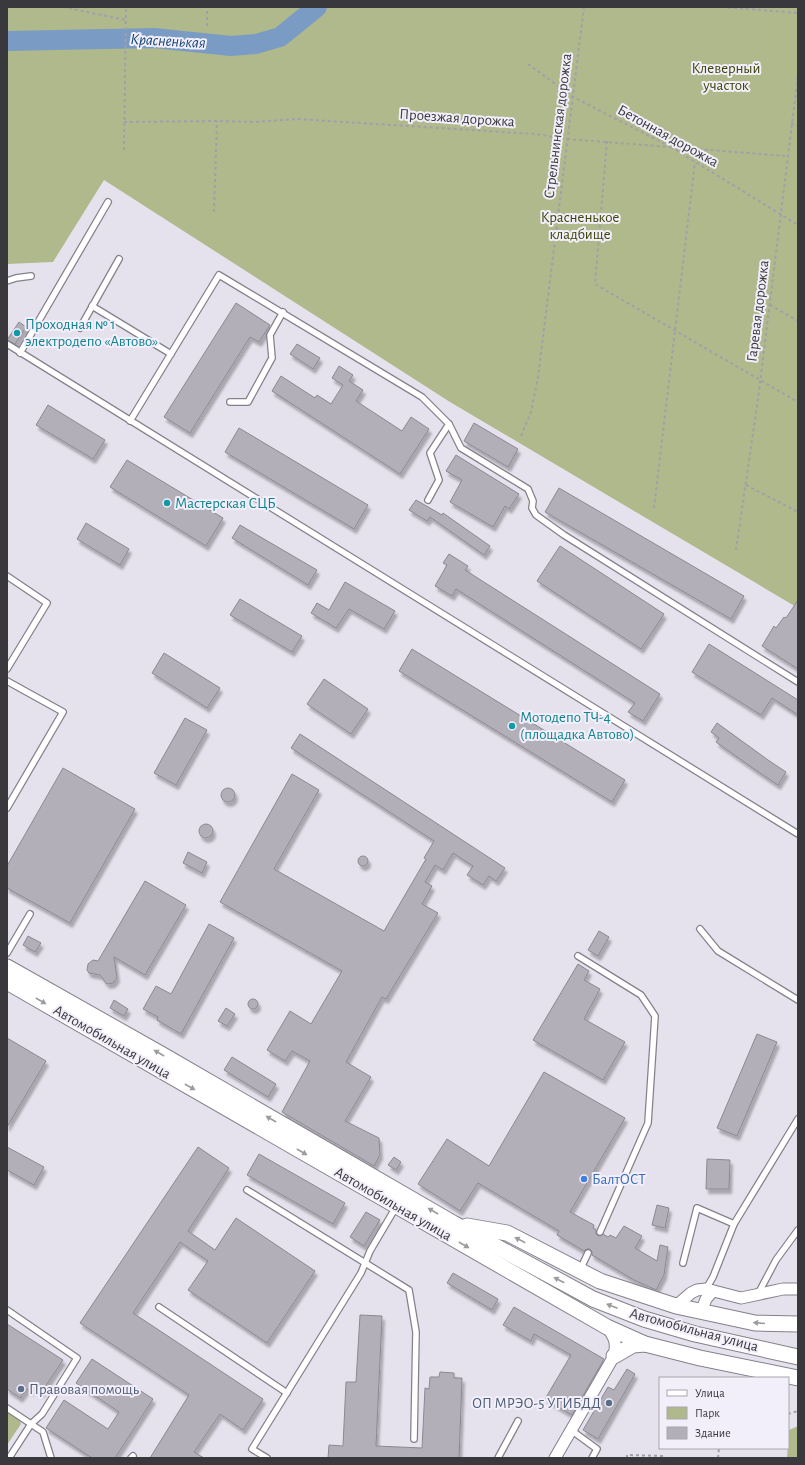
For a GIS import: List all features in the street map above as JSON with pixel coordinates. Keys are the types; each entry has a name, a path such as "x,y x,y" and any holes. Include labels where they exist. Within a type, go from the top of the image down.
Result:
{"main road":[{"name":"Автомобильная улица","path":"7,968 161,1054 453,1223 593,1299 644,1319 695,1334 798,1357"},
{"name":"Автомобильная улица","path":"7,982 607,1327 645,1344 700,1358 798,1378"},
{"path":"453,1223 507,1233 600,1281 676,1306 755,1323 798,1324"},
{"path":"614,1356 633,1345 645,1344"}],"street":[{"path":"676,1306 697,1290 710,1290 741,1298 783,1289 798,1289"},
{"path":"701,1312 710,1290"},
{"path":"555,1458 614,1356 616,1344 614,1337 607,1327"}],"lane":[{"path":"20,353 108,202"},
{"path":"80,328 119,259"},
{"path":"130,421 220,275 422,397 448,424 461,448 528,489 533,502 532,508 542,519 564,535 798,682"},
{"path":"7,282 16,278 31,276"},
{"path":"92,306 171,354"},
{"path":"230,402 248,402 272,358 270,335 283,312"},
{"path":"7,344 798,834"},
{"path":"428,500 439,480 430,453 448,424"},
{"path":"7,576 47,603 7,670"},
{"path":"7,681 63,712 7,808"},
{"path":"7,953 30,914"},
{"path":"700,929 718,951 798,1000"},
{"path":"578,956 641,996 655,1016 648,1124 600,1232"},
{"path":"710,1290 713,1277 734,1224 798,1119"},
{"path":"247,1190 409,1290 416,1332 414,1439"},
{"path":"267,1458 252,1449 361,1273 370,1251 396,1206"},
{"path":"683,1263 697,1208 734,1224"},
{"path":"757,1295 776,1260 798,1230"},
{"path":"579,1270 588,1253"},
{"path":"159,1307 287,1393"},
{"path":"7,1310 77,1358 42,1414 31,1424 9,1458"},
{"path":"7,1408 43,1432 51,1458"},
{"path":"498,1458 518,1421"},
{"path":"571,1430 598,1449 592,1458"}],"path":[{"path":"63,7 126,20"},
{"path":"124,150 126,7"},
{"path":"207,7 207,26"},
{"name":"Стрельнинская дорожка","path":"521,436 530,412 538,377 584,7"},
{"path":"600,7 614,7"},
{"path":"722,7 798,13"},
{"name":"Бетонная дорожка","path":"528,64 573,98 670,146 798,225"},
{"name":"Гаревая дорожка","path":"736,550 770,305 798,75"},
{"name":"Проезжая дорожка","path":"124,122 274,122 297,119 535,134 568,139 787,156"},
{"path":"214,212 217,121"},
{"path":"791,123 798,126"},
{"path":"607,142 595,284 798,402"},
{"path":"654,508 695,162"},
{"path":"770,305 798,321"},
{"path":"746,485 798,512"},
{"path":"623,1454 627,1456 664,1456 666,1458"}],"green space":[{"name":"Красненькое кладбище","path":"7,7 798,7 798,608 450,402 104,180 53,262 7,264"},
{"path":"7,1411 19,1419 21,1424 7,1445"},
{"path":"798,1426 798,1458 787,1458 788,1449 789,1449 789,1430"}],"building":[{"path":"236,303 270,325 259,342 250,337 190,433 164,417"},
{"name":"Проходная № 1 электродепо «Автово»","path":"19,322 26,327 15,344 7,340"},
{"path":"297,344 320,358 313,369 290,354"},
{"path":"339,366 353,375 349,381 363,390 356,401 402,431 411,417 429,429 400,474 272,391 281,376 315,398 317,395 331,404 343,385 332,378"},
{"path":"48,405 105,440 93,459 36,425"},
{"path":"474,423 518,449 508,467 464,441"},
{"path":"239,428 368,505 354,529 225,452"},
{"path":"456,455 519,494 509,509 505,506 493,527 450,502 462,480 446,471"},
{"name":"Мастерская СЦБ","path":"127,460 223,518 206,546 110,487"},
{"path":"559,488 744,596 731,619 545,512"},
{"path":"416,500 442,515 443,513 490,546 484,555 430,517 427,521 409,510"},
{"path":"86,523 129,549 120,565 77,539"},
{"path":"240,525 317,570 308,585 232,538"},
{"path":"560,546 664,614 641,649 537,581"},
{"path":"449,554 468,566 465,570 660,694 643,721 628,712 635,703 456,589 452,596 435,586 447,565 443,563"},
{"path":"345,582 395,611 384,629 349,609 336,628 311,613 317,603 329,610"},
{"path":"240,599 302,636 292,652 230,615"},
{"path":"798,600 798,669 762,646 774,626 776,628 784,617 786,618"},
{"path":"709,644 798,700 798,715 772,698 761,715 692,672"},
{"name":"Мотодепо ТЧ-4 (площадка Автово)","path":"412,649 625,780 612,802 399,671"},
{"path":"164,653 220,688 207,708 152,673"},
{"path":"324,679 368,709 351,734 307,704"},
{"path":"185,718 207,730 176,785 154,773"},
{"path":"717,723 786,772 778,785 716,742 719,738 711,732"},
{"path":"300,734 505,868 496,881 489,876 483,885 467,875 473,866 453,853 443,870 435,865 425,882 432,886 422,904 438,913 386,999 382,997 346,1062 371,1077 345,1121 379,1138 380,1155 374,1166 282,1112 310,1061 292,1051 285,1061 267,1050 290,1011 311,1024 342,971 220,902 292,774 319,790 274,869 384,931 426,859 424,858 434,841 291,748"},
{"path":"63,768 135,809 70,923 7,888 7,866"},
{"path":"228,788 233,790 235,795 233,800 228,802 223,800 221,795 223,790"},
{"path":"203,824 209,824 213,828 213,834 209,838 203,838 199,834 199,828"},
{"path":"188,852 207,862 202,873 183,863"},
{"path":"363,856 368,861 363,866 358,861"},
{"path":"145,881 186,905 145,975 114,957 117,978 113,983 107,984 100,975 89,973 87,970 88,964 93,960 98,961"},
{"path":"209,924 234,938 181,1034 157,1020 158,1017 143,1009 156,986 171,994"},
{"path":"599,931 609,937 598,956 588,950"},
{"path":"28,936 41,943 35,952 23,945"},
{"path":"578,964 589,971 584,980 600,989 584,1019 625,1042 603,1080 533,1040"},
{"path":"251,999 255,999 258,1004 255,1009 251,1009 248,1006 248,1002"},
{"path":"114,1000 128,1009 124,1016 110,1008"},
{"path":"226,1008 235,1014 227,1026 218,1021"},
{"path":"757,1034 777,1042 737,1136 717,1128"},
{"path":"7,1038 46,1061 7,1127"},
{"path":"232,1057 276,1084 268,1097 224,1070"},
{"path":"544,1072 625,1118 570,1212 594,1225 593,1228 599,1236 603,1234 608,1237 610,1235 616,1238 624,1226 642,1236 635,1248 657,1261 660,1245 668,1247 664,1275 656,1290 634,1280 592,1255 590,1249 584,1251 557,1235 559,1231 478,1183 460,1211 418,1184 447,1139 489,1166"},
{"path":"7,1147 44,1167 34,1185 7,1170"},
{"path":"198,1147 229,1168 188,1231 215,1250 236,1218 315,1271 267,1343 188,1290 208,1261 180,1242 133,1313 263,1399 243,1430 220,1414 194,1452 204,1458 150,1458 189,1395 80,1323"},
{"path":"259,1154 345,1203 333,1224 247,1175"},
{"path":"394,1157 401,1162 396,1170 388,1165"},
{"path":"707,1159 730,1160 729,1189 706,1189"},
{"path":"657,1205 669,1208 665,1228 652,1225"},
{"path":"366,1212 380,1220 364,1246 350,1237"},
{"path":"453,1273 498,1299 492,1310 447,1283"},
{"path":"514,1307 604,1359 572,1415 545,1399 571,1355 534,1334 531,1341 503,1325"},
{"path":"360,1315 382,1316 376,1446 422,1448 425,1388 429,1389 430,1377 439,1377 440,1372 454,1373 454,1378 462,1378 459,1458 328,1458 329,1445 343,1446 346,1382 356,1382"},
{"path":"7,1324 63,1360 41,1393 33,1387 31,1391 27,1389 20,1398 7,1389"},
{"path":"92,1359 153,1399 115,1458 92,1458 46,1428 64,1400 108,1429 119,1412 76,1383"},
{"name":"ОП МРЭО-5 УГИБДД","path":"627,1369 635,1374 598,1439 583,1430 608,1387 614,1390"}],"waterway":[{"name":"Красненькая","path":"7,41 154,38 231,46 256,44 280,37 317,7"}],"place":[{"name":"Проходная № 1 электродепо «Автово»","path":"17,333"},
{"name":"Мастерская СЦБ","path":"167,503"},
{"name":"Мотодепо ТЧ-4 (площадка Автово)","path":"512,726"},
{"name":"БалтОСТ","path":"584,1179"},
{"name":"Правовая помощь","path":"21,1389"},
{"name":"ОП МРЭО-5 УГИБДД","path":"609,1403"}],"park label":[{"name":"Клеверный участок","path":"726,76"}]}
